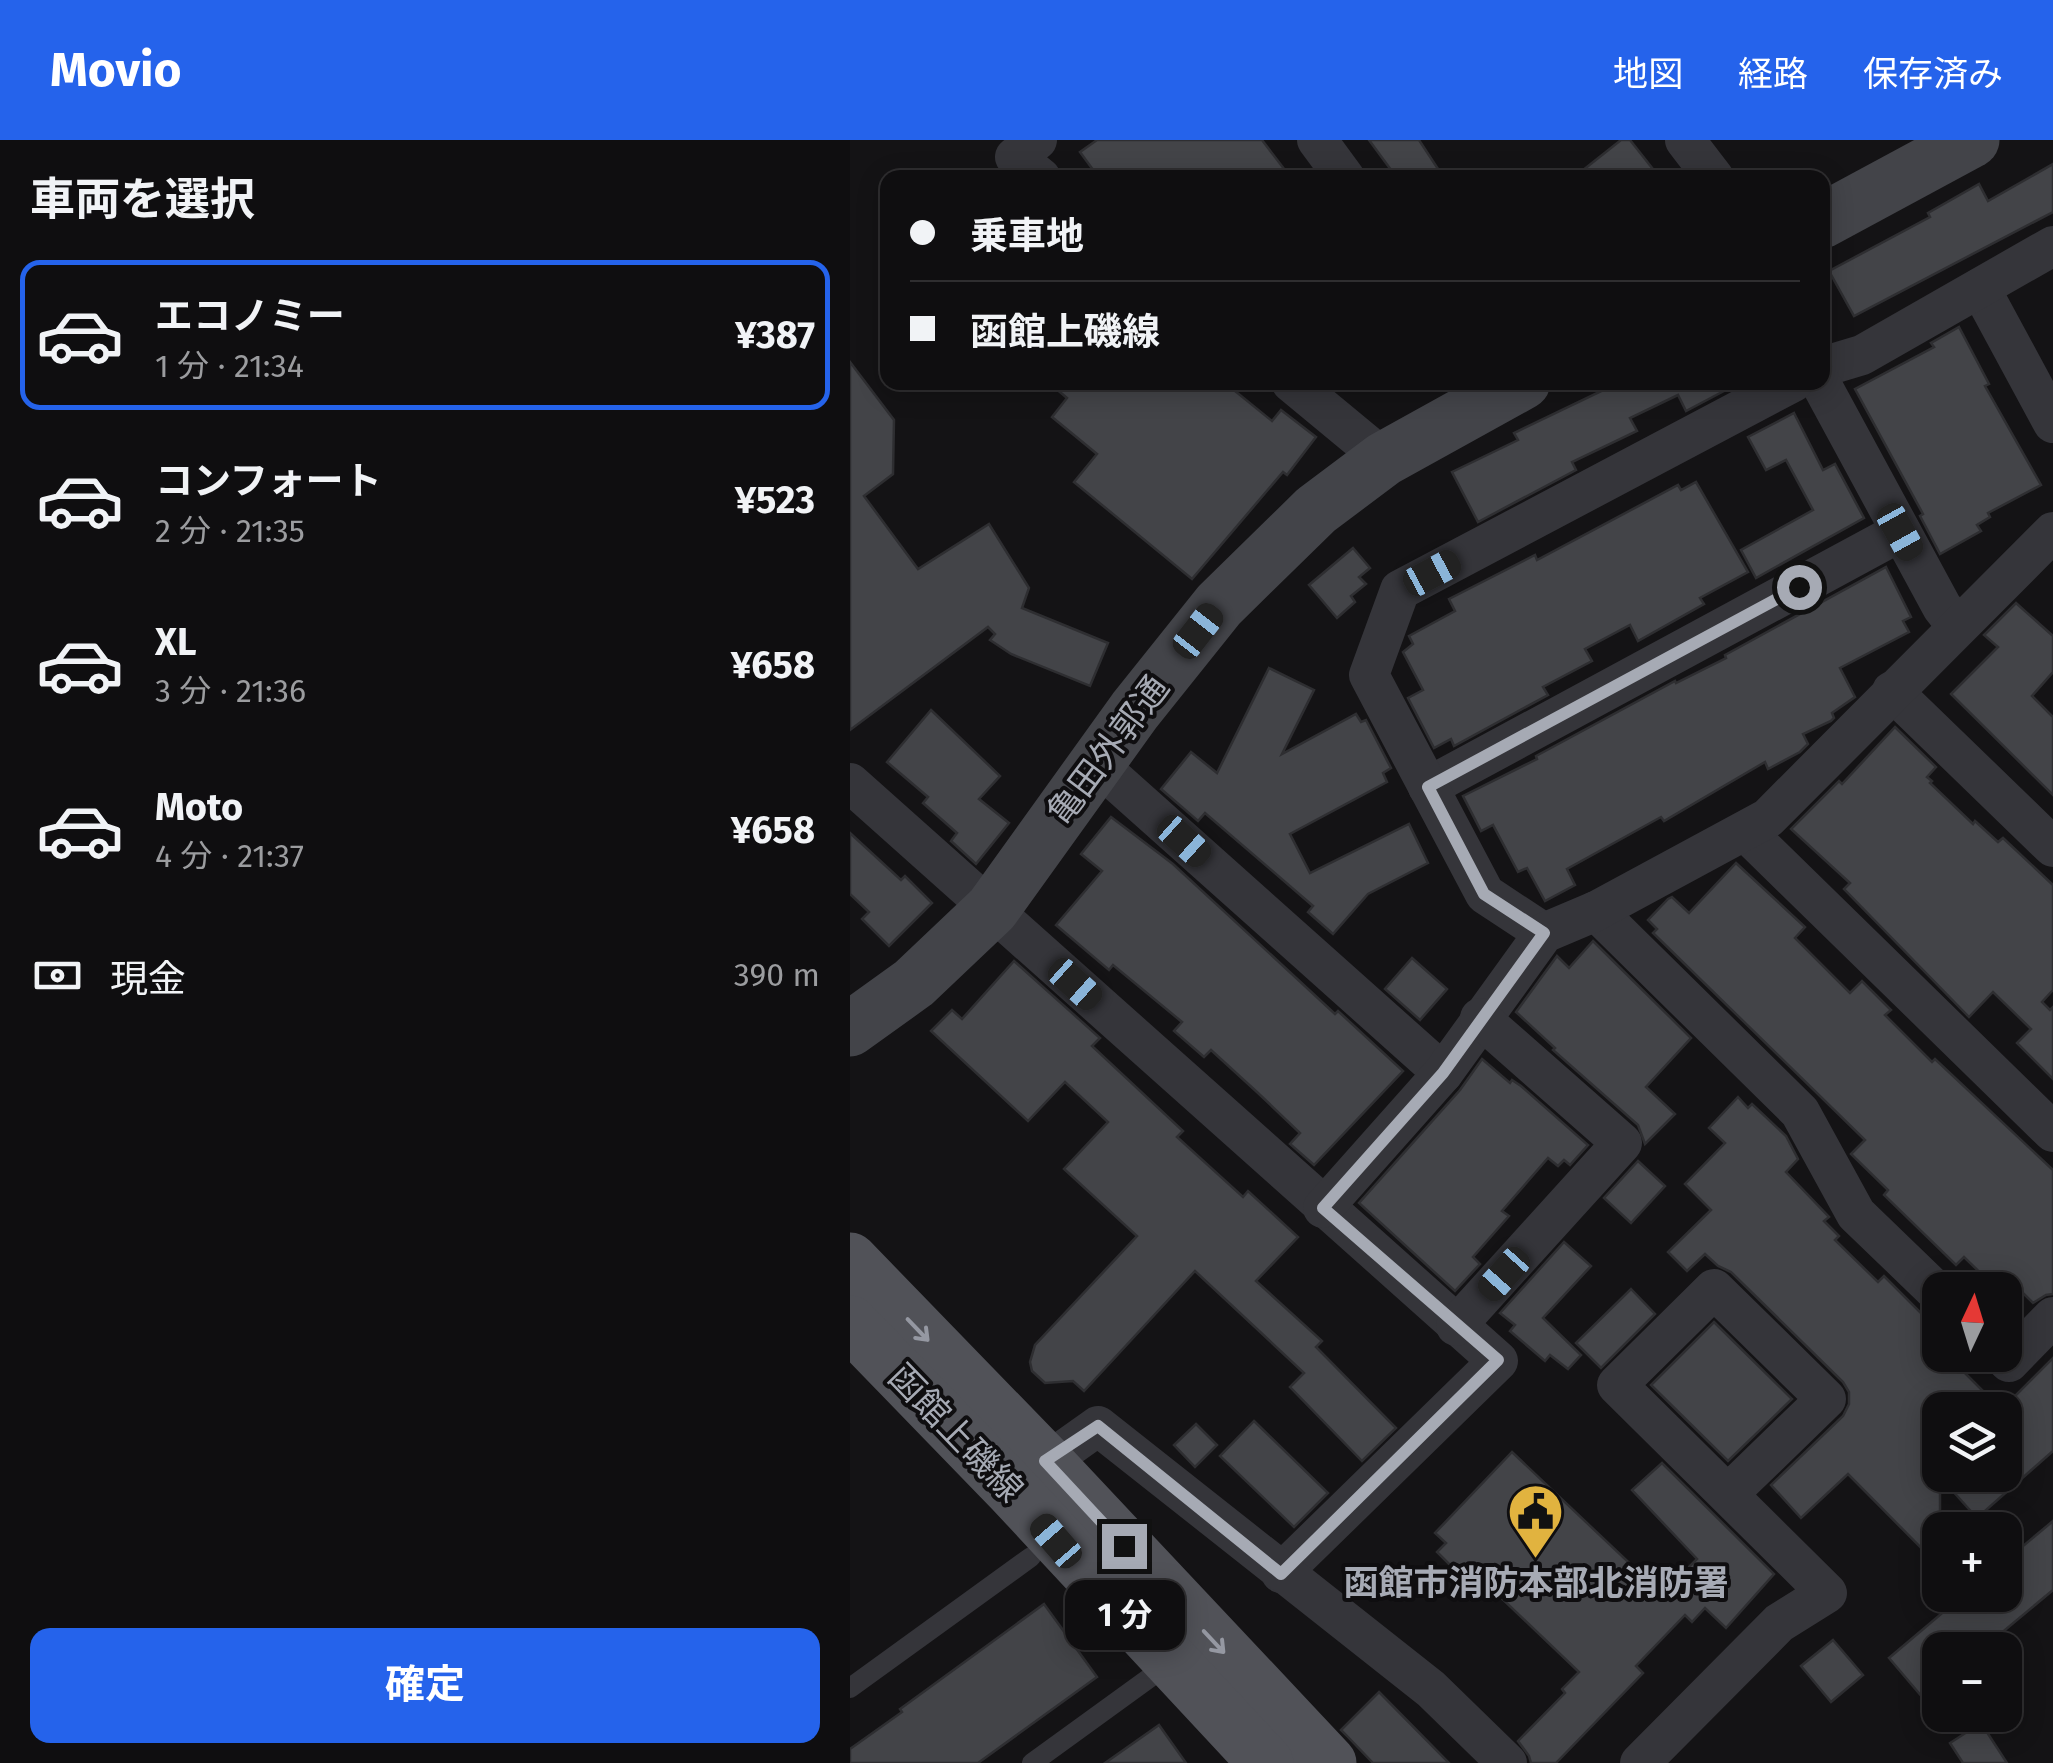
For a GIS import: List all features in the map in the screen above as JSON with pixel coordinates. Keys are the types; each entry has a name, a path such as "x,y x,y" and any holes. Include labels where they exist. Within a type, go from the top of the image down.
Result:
{"main road":[{"name":"函館上磯線","path":"850,1260 1028,1475 1172,1662 1266,1763"},
{"name":"函館上磯線","path":"850,1323 1028,1475 1329,1763"}],"street":[{"path":"1031,170 1016,157 1037,140"},
{"path":"1317,140 1339,170"},
{"path":"1686,140 1708,170"},
{"path":"1830,217 1972,140"},
{"path":"1830,363 1862,355 2053,246"},
{"path":"1980,288 2053,423"},
{"path":"1830,377 1900,532 1957,626"},
{"path":"1300,390 1384,460"},
{"name":"亀田外郭通","path":"850,1029 914,983 992,909 1219,604 1316,510 1384,460 1502,390"},
{"path":"1544,933 1484,894 1369,675 1400,590 1778,390"},
{"path":"1428,787 1900,532"},
{"path":"1323,1208 1443,1073 1544,933 1596,911 1768,818 1957,626 2047,551"},
{"path":"1892,691 2053,848"},
{"path":"1097,764 1443,1073"},
{"path":"850,782 1323,1208 1498,1360 1281,1574"},
{"path":"1746,832 2053,1132"},
{"path":"1596,911 1800,1112 1856,1214 1922,1278"},
{"path":"1456,1326 1622,1143 1480,1018"},
{"path":"1640,1763 1779,1623 1827,1593 1617,1384 1714,1289 1826,1399 1728,1494"},
{"path":"2022,1349 2053,1317"},
{"path":"1028,1475 1098,1426 1430,1689 1508,1763"}],"lane":[{"path":"850,1688 1031,1557"},
{"path":"1032,1763 1172,1662"}],"building":[{"path":"1097,140 1262,140 1285,170 1093,170 1080,152"},
{"path":"1369,140 1419,140 1439,170 1391,170"},
{"path":"1621,140 1630,140 1654,170 1583,170"},
{"path":"2053,164 2053,212 1854,316 1830,270 1930,217 1928,213 1979,184 1988,201"},
{"path":"1959,327 1989,384 1985,386 2041,485 1988,513 1990,517 1977,525 1981,531 1940,554 1920,516 1923,514 1855,389 1934,347 1931,343"},
{"path":"850,362 894,420 893,474 864,496 918,569 989,524 1029,588 1022,608 1108,643 1090,686 1011,654 990,640 995,634 988,627 850,730"},
{"path":"1058,390 1234,390 1272,421 1281,410 1316,437 1287,475 1283,472 1192,579 1074,482 1097,454 1052,417 1067,398"},
{"path":"1603,390 1726,390 1686,411 1678,395 1630,418 1637,431 1572,462 1576,470 1478,522 1452,472 1518,440 1514,433"},
{"path":"1794,413 1823,470 1835,464 1864,518 1756,578 1741,550 1813,510 1786,460 1766,470 1748,437"},
{"path":"1696,482 1748,572 1700,598 1704,604 1638,641 1630,625 1585,649 1592,661 1543,687 1548,695 1454,746 1451,739 1434,748 1408,698 1423,690 1403,652 1413,644 1409,636 1455,611 1449,599 1535,555 1537,560 1678,485 1681,490"},
{"path":"1353,548 1370,568 1359,577 1366,584 1351,596 1355,602 1337,618 1309,585"},
{"path":"1886,567 1911,617 1903,621 1909,632 1840,668 1855,697 1832,713 1831,721 1803,734 1808,744 1800,752 1768,769 1765,762 1664,821 1661,817 1567,869 1575,885 1545,901 1527,868 1518,872 1493,825 1481,831 1463,796 1675,681 1726,658 1725,655"},
{"path":"2016,603 2053,636 2053,672 2032,696 2053,717 2053,795 1951,694 1998,647 1984,635"},
{"path":"1269,668 1314,690 1282,754 1356,714 1361,722 1366,720 1391,768 1383,773 1387,782 1290,834 1310,873 1409,824 1428,863 1368,894 1333,934 1308,912 1313,906 1205,813 1198,821 1161,789 1191,752 1217,773"},
{"path":"931,710 1000,776 979,799 1009,823 976,864 951,841 957,833 923,803 928,797 887,762"},
{"path":"1895,727 1936,767 1927,777 1930,783 1973,824 1975,821 1998,842 2003,838 2053,885 2053,990 2042,1002 2050,1010 2053,1007 2053,1079 2017,1043 2031,1029 1993,992 1969,1017 1844,889 1850,883 1791,829 1839,781 1842,784"},
{"path":"1111,817 1173,864 1335,1014 1338,1011 1403,1071 1314,1165 1290,1144 1300,1133 1211,1050 1204,1057 1174,1031 1182,1022 1113,965 1109,970 1056,925 1102,871 1081,854"},
{"path":"850,833 901,880 905,876 932,903 889,946 862,919 869,912 850,894"},
{"path":"1736,863 1805,927 1795,938 1850,993 1862,981 1891,1010 1885,1015 1932,1062 1935,1059 2053,1170 2053,1294 2033,1303 2022,1294 2022,1272 1979,1272 1964,1257 1956,1265 1884,1195 1888,1190 1851,1154 1865,1140 1653,933 1657,929 1648,920 1672,897 1689,913"},
{"path":"1593,941 1691,1038 1646,1087 1675,1114 1645,1144 1638,1125 1516,1012 1557,956 1569,968"},
{"path":"1412,958 1447,989 1420,1020 1385,989"},
{"path":"1014,961 1100,1038 1092,1046 1183,1131 1177,1137 1243,1197 1248,1191 1298,1237 1256,1281 1322,1341 1316,1347 1396,1428 1362,1461 1290,1387 1304,1373 1195,1271 1084,1391 1073,1381 1045,1383 1032,1371 1030,1362 1035,1345 1137,1236 1064,1169 1108,1122 1065,1082 1028,1121 931,1031 952,1010 962,1019"},
{"path":"1482,1059 1510,1083 1512,1080 1521,1086 1588,1145 1570,1165 1564,1160 1558,1166 1548,1158 1502,1211 1509,1216 1473,1257 1480,1264 1455,1291 1359,1203 1460,1090"},
{"path":"1738,1097 1748,1108 1752,1104 1786,1136 1798,1159 1786,1172 1829,1217 1824,1221 1839,1236 1835,1240 1878,1282 1884,1276 1922,1314 1922,1372 1964,1372 1984,1392 1922,1392 1922,1492 1940,1492 1940,1512 1922,1512 1922,1549 1848,1474 1801,1518 1771,1485 1843,1416 1849,1392 1731,1272 1705,1254 1687,1271 1668,1252 1711,1210 1685,1184 1725,1143 1709,1128"},
{"path":"1638,1161 1665,1186 1631,1223 1604,1198"},
{"path":"1564,1242 1591,1266 1543,1318 1581,1355 1568,1369 1550,1355 1545,1361 1510,1331 1515,1325 1500,1313"},
{"path":"1631,1289 1655,1314 1601,1368 1576,1343"},
{"path":"1714,1322 1792,1399 1728,1461 1651,1385"},
{"path":"2053,1358 2053,1451 2022,1478 2019,1392"},
{"path":"1254,1421 1328,1493 1294,1527 1220,1456"},
{"path":"1196,1424 1217,1445 1195,1467 1174,1445"},
{"path":"1512,1452 1662,1594 1697,1559 1632,1490 1662,1463 1774,1574 1726,1628 1705,1608 1692,1622 1685,1615 1636,1666 1643,1673 1556,1763 1531,1763 1518,1741 1565,1693 1562,1689 1579,1672 1471,1569 1463,1578 1437,1552 1446,1543 1435,1533"},
{"path":"1954,1492 2006,1492 1984,1512 1972,1512"},
{"path":"2053,1521 2053,1590 2003,1632 1922,1632 1922,1697 1889,1658 1943,1612 2022,1612 2022,1547"},
{"path":"1044,1604 1097,1677 978,1763 850,1763 850,1749"},
{"path":"1833,1640 1863,1675 1831,1702 1801,1666"},
{"path":"1379,1692 1449,1763 1373,1763 1341,1730"},
{"path":"1159,1725 1186,1763 1105,1763"},
{"path":"1967,1732 1987,1732 2007,1763 1963,1763 1950,1743"}],"place":[{"name":"函館市消防本部北消防署","path":"1536,1561"}],"route":[{"path":"1124,1546 1045,1461 1098,1426 1281,1574 1498,1360 1323,1208 1443,1073 1544,933 1484,894 1428,787 1799,587"}]}
